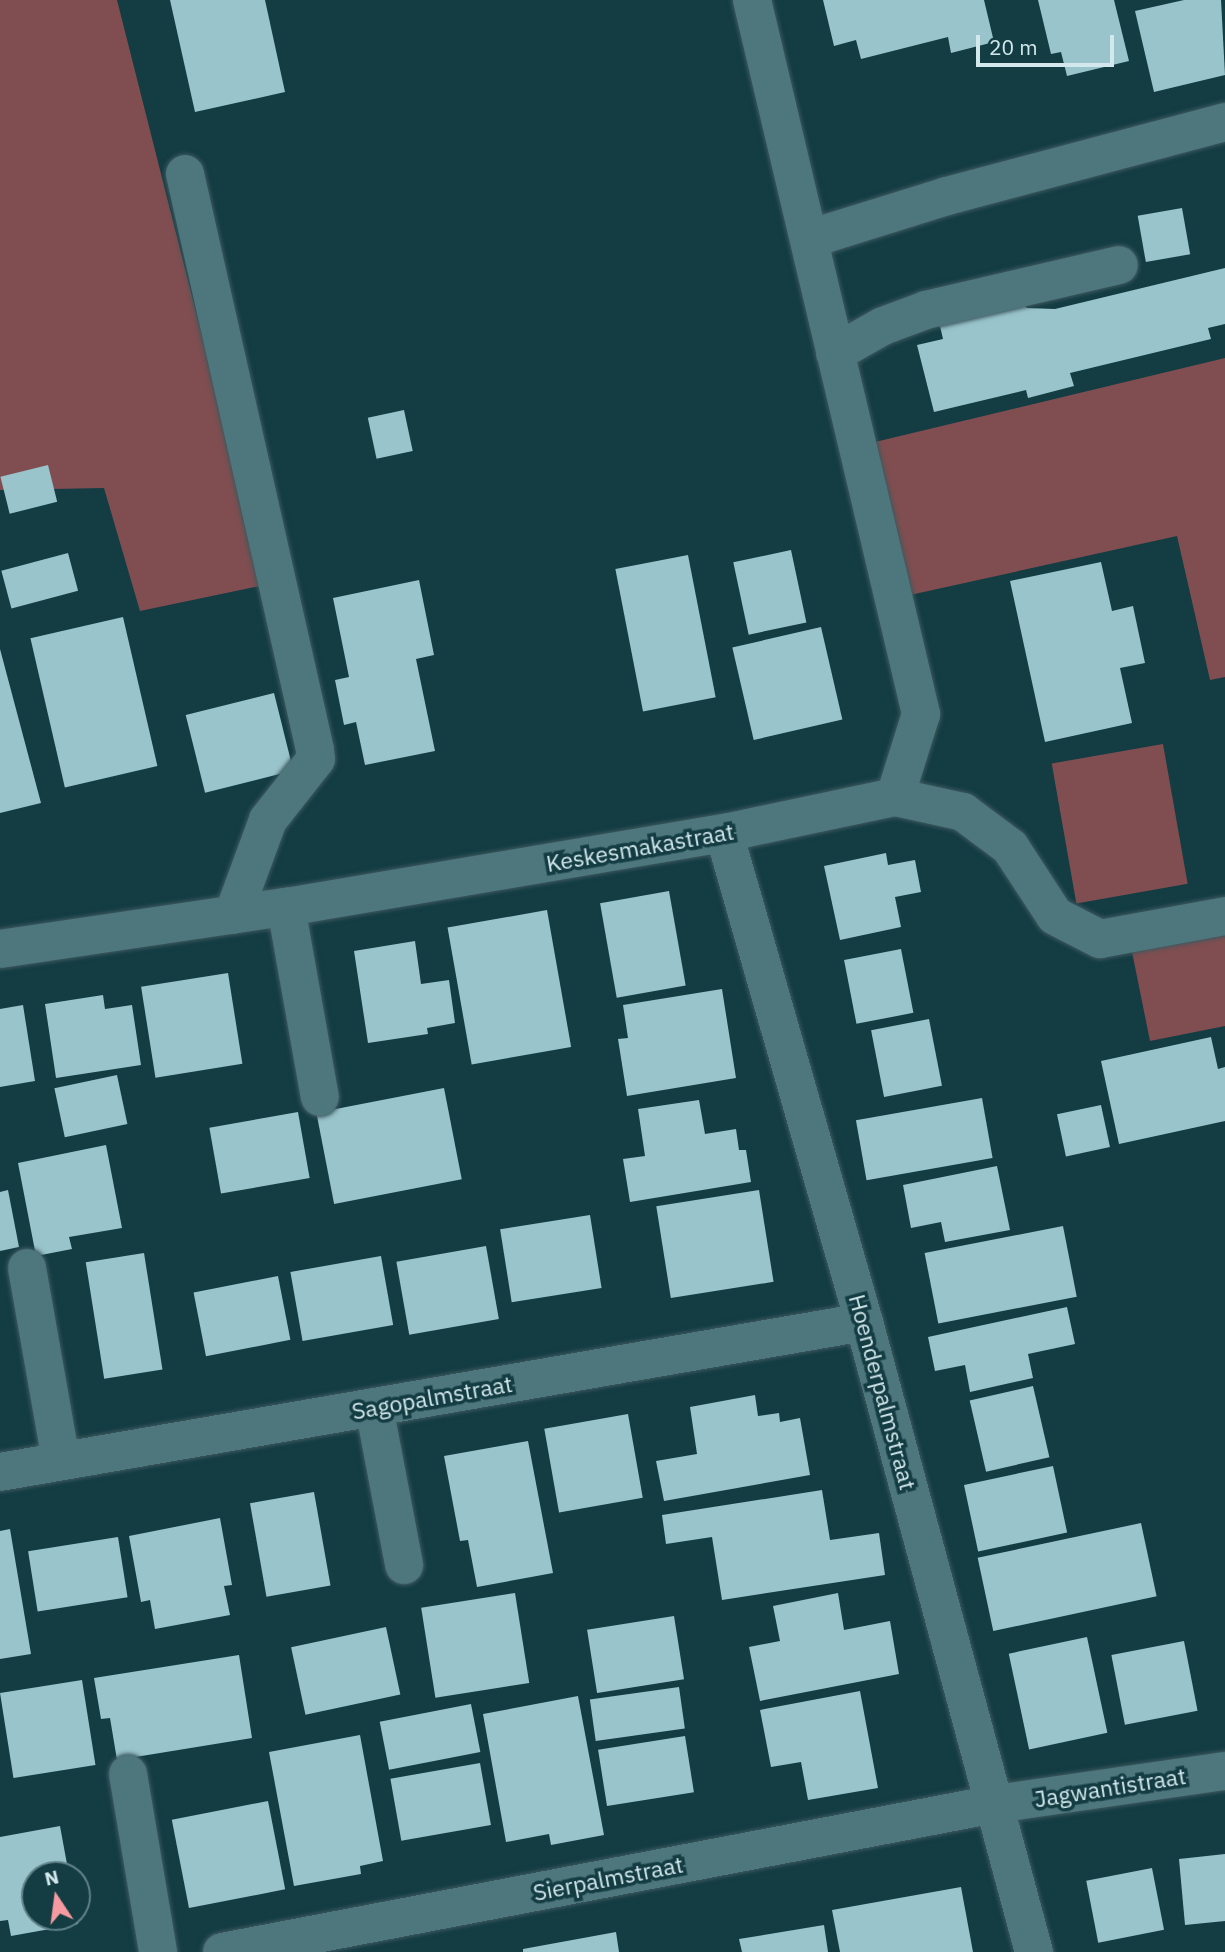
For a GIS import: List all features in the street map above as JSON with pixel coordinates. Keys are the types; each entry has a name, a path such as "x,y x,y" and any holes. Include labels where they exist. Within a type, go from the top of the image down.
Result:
{"street":[{"path":"752,0 920,714 895,797"},
{"path":"809,239 947,196 1225,122"},
{"path":"185,174 316,759 268,820 233,915"},
{"path":"835,353 883,326 926,310 1119,265"},
{"name":"Keskesmakastraat","path":"0,949 233,915 724,833 895,797 963,812 1010,847 1055,916 1100,939 1225,916"},
{"name":"Hoenderpalmstraat","path":"724,833 864,1322 1034,1952"},
{"path":"286,906 320,1097"},
{"path":"27,1268 61,1461"},
{"name":"Sagopalmstraat","path":"0,1472 864,1322"},
{"path":"374,1407 404,1564"},
{"name":"Jagwantistraat","path":"995,1804 1225,1770"},
{"path":"128,1774 158,1952"},
{"name":"Sierpalmstraat","path":"222,1952 995,1804"}],"shaded area":[{"path":"0,0 117,0 265,585 140,611 104,488 0,490"},
{"path":"1225,358 1225,677 1210,680 1177,536 910,595 875,442"},
{"path":"1163,744 1188,884 1076,903 1052,764"},
{"path":"1225,932 1225,1026 1150,1041 1131,947"}],"building":[{"path":"170,0 265,0 285,92 195,112"},
{"path":"823,0 984,0 994,42 951,53 948,37 861,59 856,40 834,46"},
{"path":"1038,0 1114,0 1129,61 1067,76 1061,52 1051,54"},
{"path":"1184,0 1221,0 1225,75 1154,92 1135,11"},
{"path":"1182,208 1190,254 1146,262 1138,216"},
{"path":"1225,268 1225,324 1208,328 1211,339 1070,373 1074,386 1028,398 1026,390 934,412 917,345 943,339 937,313 1013,293 1027,308 1055,309"},
{"path":"404,410 413,451 377,459 368,418"},
{"path":"48,465 57,502 10,514 0,477"},
{"path":"791,550 806,622 749,635 733,562"},
{"path":"68,553 78,591 11,609 1,571"},
{"path":"688,555 716,697 643,711 615,569"},
{"path":"1101,562 1112,611 1133,606 1145,663 1120,668 1132,723 1045,742 1010,581"},
{"path":"419,580 434,655 416,659 435,751 365,765 356,722 344,725 335,680 349,677 333,598"},
{"path":"123,617 157,766 65,787 30,638"},
{"path":"821,627 842,720 754,740 732,647"},
{"path":"0,649 41,803 0,813"},
{"path":"274,693 293,771 205,793 186,715"},
{"path":"886,853 888,865 915,860 921,892 895,897 901,927 840,940 824,866"},
{"path":"669,891 686,986 617,998 600,903"},
{"path":"547,910 571,1047 472,1064 448,928"},
{"path":"415,941 421,984 449,980 455,1023 427,1028 428,1034 368,1043 354,951"},
{"path":"901,949 913,1013 856,1024 844,960"},
{"path":"228,973 242,1064 155,1078 141,987"},
{"path":"722,989 736,1078 627,1096 618,1039 628,1038 623,1005"},
{"path":"103,995 105,1009 132,1005 141,1065 56,1078 45,1004"},
{"path":"23,1005 35,1081 0,1087 0,1009"},
{"path":"929,1019 942,1086 884,1097 871,1030"},
{"path":"1211,1037 1218,1069 1225,1067 1225,1121 1119,1144 1101,1061"},
{"path":"117,1075 127,1124 65,1137 54,1088"},
{"path":"444,1088 462,1179 334,1204 316,1113"},
{"path":"982,1098 993,1158 867,1180 856,1120"},
{"path":"699,1100 705,1134 736,1129 739,1150 746,1150 751,1182 630,1202 623,1159 645,1156 638,1109"},
{"path":"1101,1105 1110,1147 1066,1156 1057,1114"},
{"path":"298,1112 310,1178 221,1194 209,1128"},
{"path":"106,1145 122,1228 69,1237 72,1249 36,1256 18,1163"},
{"path":"997,1166 1010,1230 945,1242 941,1222 911,1228 903,1185"},
{"path":"8,1190 19,1247 0,1251 0,1192"},
{"path":"759,1190 774,1282 671,1298 656,1206"},
{"path":"590,1215 602,1288 512,1302 500,1229"},
{"path":"1063,1226 1077,1297 938,1324 925,1253"},
{"path":"486,1246 499,1319 409,1335 396,1262"},
{"path":"144,1253 162,1370 104,1379 86,1262"},
{"path":"381,1256 393,1325 303,1341 290,1272"},
{"path":"278,1276 290,1340 206,1356 194,1292"},
{"path":"1067,1307 1075,1344 1028,1354 1033,1378 970,1392 965,1365 935,1371 928,1337"},
{"path":"1033,1386 1049,1457 986,1472 970,1401"},
{"path":"755,1395 758,1416 779,1413 780,1422 800,1418 810,1475 664,1501 656,1461 697,1454 690,1407"},
{"path":"628,1414 643,1498 559,1512 544,1429"},
{"path":"528,1441 553,1573 477,1587 468,1540 460,1541 444,1456"},
{"path":"1053,1466 1067,1533 978,1551 964,1485"},
{"path":"822,1490 830,1540 879,1533 885,1575 722,1600 712,1537 666,1544 662,1515"},
{"path":"314,1492 330,1586 266,1597 250,1503"},
{"path":"220,1518 232,1585 224,1586 230,1615 155,1629 150,1600 141,1602 129,1536"},
{"path":"1141,1523 1157,1596 993,1631 978,1558"},
{"path":"10,1529 31,1654 0,1659 0,1531"},
{"path":"118,1537 128,1597 38,1611 28,1551"},
{"path":"515,1593 529,1683 435,1698 421,1608"},
{"path":"838,1593 844,1630 890,1621 899,1674 760,1701 749,1647 780,1641 773,1606"},
{"path":"674,1616 684,1679 597,1693 587,1630"},
{"path":"386,1627 400,1694 305,1715 291,1647"},
{"path":"1087,1637 1107,1733 1029,1749 1009,1654"},
{"path":"1184,1641 1198,1711 1125,1725 1111,1655"},
{"path":"239,1655 252,1738 117,1760 110,1718 101,1719 94,1678"},
{"path":"82,1680 95,1765 13,1778 0,1693"},
{"path":"679,1687 685,1729 596,1741 590,1700"},
{"path":"860,1691 878,1788 808,1800 801,1762 771,1767 760,1710"},
{"path":"578,1696 604,1835 551,1845 549,1834 506,1842 483,1714"},
{"path":"471,1704 480,1752 389,1770 380,1722"},
{"path":"360,1735 383,1861 360,1866 361,1874 294,1886 269,1752"},
{"path":"685,1736 694,1792 607,1806 598,1750"},
{"path":"480,1763 491,1825 401,1841 390,1779"},
{"path":"268,1801 285,1889 189,1908 172,1820"},
{"path":"60,1826 66,1861 21,1861 21,1931 39,1931 11,1936 8,1920 0,1921 0,1837"},
{"path":"1225,1854 1225,1921 1185,1925 1179,1859"},
{"path":"1152,1868 1164,1930 1098,1943 1086,1881"},
{"path":"961,1887 973,1952 840,1952 832,1910"},
{"path":"824,1925 828,1952 742,1952 739,1939"},
{"path":"616,1932 619,1952 523,1952 523,1949"}]}
